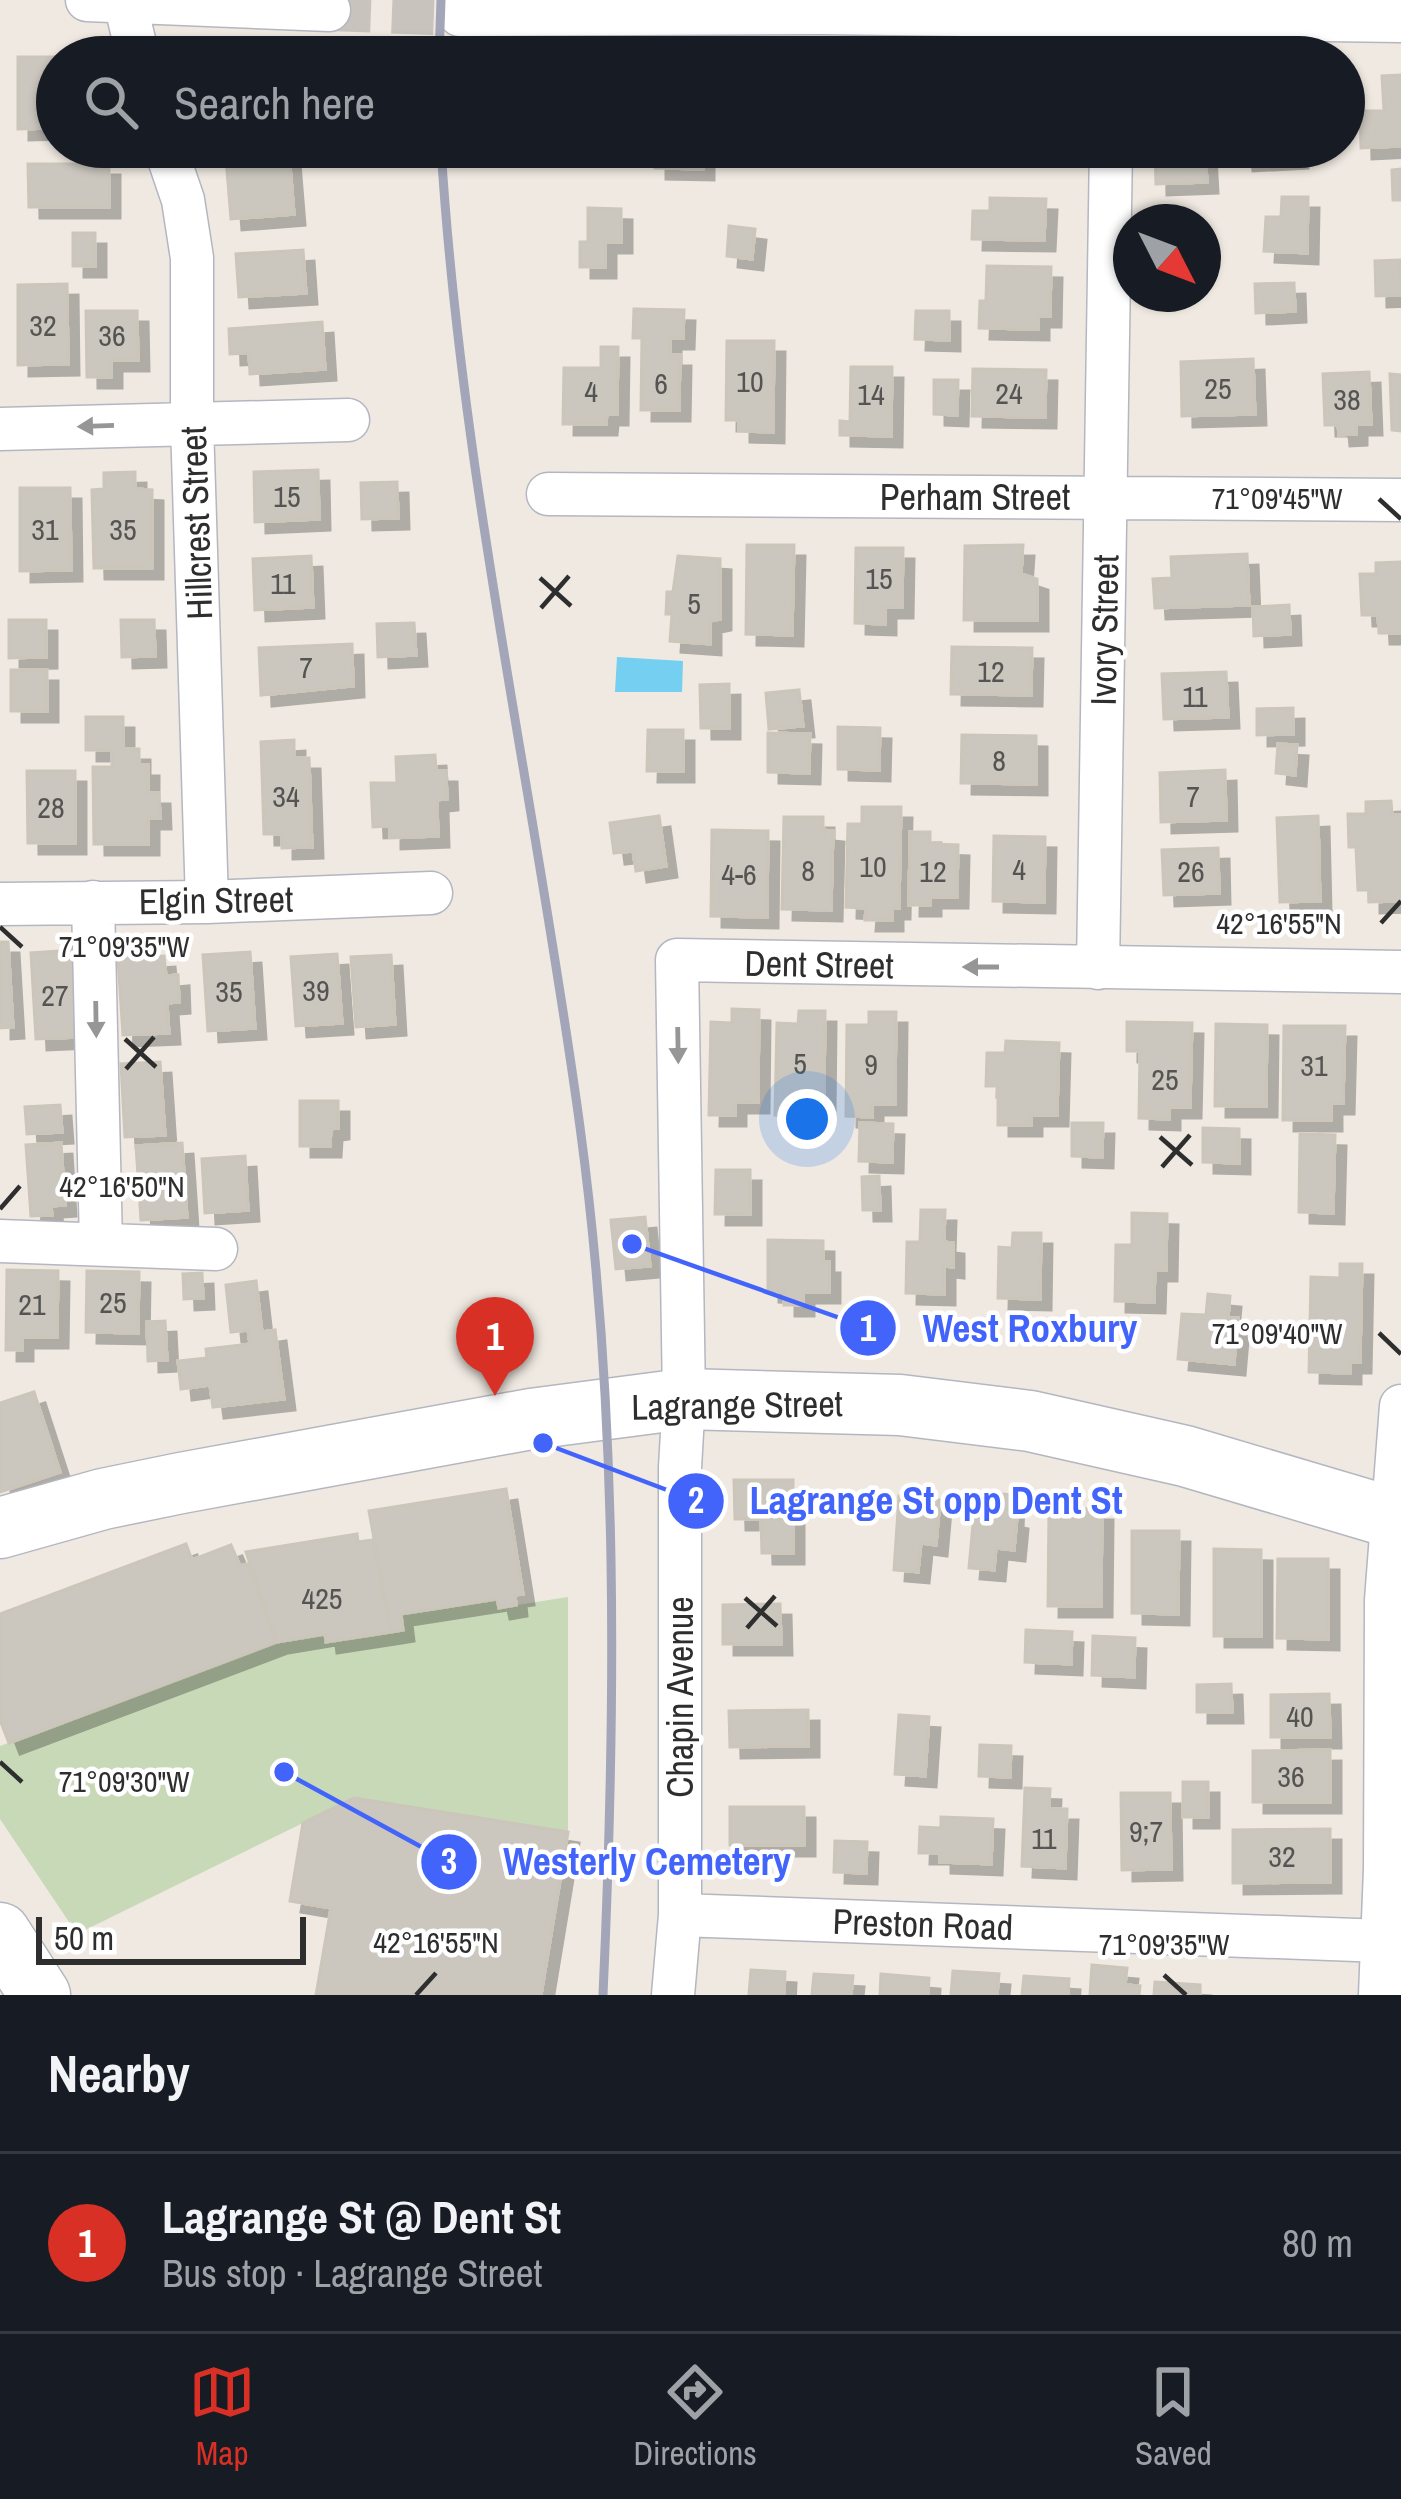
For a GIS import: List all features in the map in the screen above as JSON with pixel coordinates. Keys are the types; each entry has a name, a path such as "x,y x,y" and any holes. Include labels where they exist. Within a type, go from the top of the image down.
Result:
{"main road":[{"name":"Lagrange Street","path":"0,1528 181,1483 531,1419 684,1399 901,1406 1030,1420 1185,1456 1396,1518"},
{"path":"0,1933 40,1995"}],"street":[{"path":"106,1 329,10"},
{"path":"106,1 125,36"},
{"path":"460,15 821,7 1094,36"},
{"path":"1147,36 1401,21"},
{"name":"Hillcrest Street","path":"172,168 192,258 208,902"},
{"name":"Ivory Street","path":"1098,968 1111,168"},
{"path":"0,429 348,420"},
{"name":"Perham Street","path":"548,494 1401,500"},
{"name":"Elgin Street","path":"0,904 431,893"},
{"path":"93,902 101,1244"},
{"name":"Dent Street","path":"684,1399 677,960 1401,972"},
{"path":"0,1241 216,1249"},
{"name":"Chapin Avenue","path":"673,1995 680,1915 684,1399"},
{"path":"1380,1995 1386,1600 1396,1518 1401,1406"},
{"name":"Preston Road","path":"680,1915 1383,1941"}],"green space":[{"path":"568,1597 568,1832 354,1798 77,1934 0,1819 0,1746 277,1642 325,1634 327,1642 402,1630 401,1614 497,1599 499,1608"}],"water":[{"path":"617,657 683,661 682,692 615,692"}],"building":[{"path":"18,57 36,57 36,129 18,129"},
{"path":"1401,75 1401,146 1365,148 1365,111 1384,111 1382,76"},
{"path":"28,164 36,168 109,168 109,207 29,207"},
{"path":"227,168 290,168 294,214 231,219"},
{"path":"1156,168 1206,168 1207,182 1156,184"},
{"path":"1401,169 1401,200 1393,200 1392,170"},
{"path":"1282,197 1308,197 1307,253 1264,251 1266,217 1281,217"},
{"path":"990,198 1046,199 1044,240 972,239 973,211 990,211"},
{"path":"588,208 621,209 621,242 605,242 605,267 580,267 580,242 588,242"},
{"path":"729,226 755,229 752,259 727,256"},
{"path":"73,233 95,233 95,266 73,266"},
{"path":"303,250 306,293 239,297 236,254"},
{"path":"1400,260 1401,295 1376,296 1375,261"},
{"path":"987,266 1051,267 1050,316 1038,316 1038,329 979,328"},
{"path":"1294,283 1295,311 1256,313 1255,284"},
{"path":"67,284 68,364 18,365 18,285"},
{"path":"634,309 684,310 683,338 670,338 670,355 680,355 679,410 641,410 642,338 633,338"},
{"path":"86,311 137,311 138,360 111,360 111,377 87,377"},
{"path":"916,311 949,311 949,340 915,339"},
{"path":"322,322 325,369 250,374 249,353 230,354 229,329"},
{"path":"727,341 774,341 773,432 739,431 739,420 726,420"},
{"path":"601,347 618,347 617,414 607,414 606,424 563,424 564,368 601,368"},
{"path":"1253,359 1255,414 1182,416 1181,362"},
{"path":"851,367 892,367 891,436 840,435 840,421 850,422"},
{"path":"973,369 1046,370 1045,417 972,416"},
{"path":"1369,372 1371,424 1356,424 1356,434 1339,435 1338,425 1325,425 1323,374"},
{"path":"1390,374 1401,375 1401,431 1392,430"},
{"path":"934,380 958,380 957,415 934,414"},
{"path":"318,470 319,519 255,522 254,472"},
{"path":"135,472 135,489 152,490 152,568 94,568 92,490 104,489 104,473"},
{"path":"397,482 398,518 362,519 361,483"},
{"path":"20,488 70,488 71,570 20,571"},
{"path":"747,545 794,545 792,635 746,634"},
{"path":"1023,545 1021,574 1037,579 1037,620 964,620 965,546"},
{"path":"856,548 903,548 902,607 885,607 885,624 855,623"},
{"path":"1247,554 1249,605 1155,608 1153,579 1172,578 1171,557"},
{"path":"311,556 313,607 255,610 253,559"},
{"path":"678,556 720,559 720,619 710,621 710,644 670,641 672,614 666,614 667,592 673,592"},
{"path":"1401,562 1401,633 1379,633 1378,615 1362,615 1360,574 1376,574 1376,563"},
{"path":"1289,605 1290,634 1254,636 1253,607"},
{"path":"9,620 46,620 46,657 9,658"},
{"path":"121,620 154,620 155,656 122,657"},
{"path":"414,623 416,655 378,657 377,624"},
{"path":"352,644 353,686 261,695 259,648"},
{"path":"952,647 1032,648 1031,695 951,694"},
{"path":"11,670 47,670 47,711 11,711"},
{"path":"1226,672 1228,717 1164,719 1162,674"},
{"path":"729,684 729,728 701,728 700,685"},
{"path":"799,690 803,726 769,729 766,693"},
{"path":"1293,708 1293,734 1257,735 1257,709"},
{"path":"86,717 123,717 123,749 139,749 139,765 148,765 148,793 159,793 160,818 148,818 148,844 94,844 93,767 112,767 112,750 86,750"},
{"path":"838,727 880,728 879,770 838,769"},
{"path":"648,730 683,730 683,771 647,771"},
{"path":"768,733 810,734 809,773 768,772"},
{"path":"962,735 1036,736 1036,784 961,783"},
{"path":"294,740 294,758 309,758 312,847 282,848 282,834 264,834 261,742"},
{"path":"1278,744 1297,745 1295,775 1276,773"},
{"path":"435,755 436,771 446,771 447,799 437,800 438,836 390,838 390,826 373,827 371,783 397,783 396,757"},
{"path":"1225,770 1226,820 1161,822 1160,773"},
{"path":"27,771 75,771 75,843 28,843"},
{"path":"1391,801 1392,815 1401,815 1401,901 1369,902 1369,890 1358,890 1356,847 1349,847 1348,814 1366,814 1366,802"},
{"path":"862,807 901,807 899,908 892,908 892,920 865,920 866,908 846,907 848,824 862,824"},
{"path":"659,816 666,866 636,871 633,851 614,853 610,823"},
{"path":"1318,816 1320,901 1280,902 1277,818"},
{"path":"784,817 823,817 823,830 833,831 831,910 782,909"},
{"path":"712,830 768,831 767,917 711,916"},
{"path":"910,832 930,832 930,844 958,845 957,897 930,897 930,905 909,905"},
{"path":"994,836 1045,837 1044,902 993,901"},
{"path":"1218,848 1219,893 1164,895 1162,850"},
{"path":"0,942 8,942 13,1027 0,1028"},
{"path":"73,950 79,1037 36,1039 31,953"},
{"path":"250,952 255,1028 208,1031 203,955"},
{"path":"337,954 342,1023 296,1026 291,957"},
{"path":"391,955 395,1024 356,1027 351,957"},
{"path":"164,956 166,976 178,975 179,1002 167,1003 169,1033 123,1035 118,959"},
{"path":"732,1009 759,1010 758,1102 735,1102 735,1115 709,1115 711,1022 732,1023"},
{"path":"799,1011 825,1011 824,1103 801,1103 801,1116 775,1115 777,1023 798,1024"},
{"path":"869,1012 896,1012 895,1104 872,1104 872,1117 846,1116 847,1025 869,1025"},
{"path":"1127,1022 1192,1023 1190,1107 1169,1107 1169,1119 1139,1118 1140,1051 1127,1051"},
{"path":"1216,1024 1267,1025 1266,1106 1215,1106"},
{"path":"1284,1026 1345,1026 1343,1103 1331,1103 1331,1120 1283,1120"},
{"path":"1006,1041 1059,1043 1057,1115 1031,1115 1031,1125 998,1125 998,1086 986,1086 987,1053 1005,1053"},
{"path":"160,1062 165,1135 125,1137 121,1064"},
{"path":"300,1101 338,1101 338,1128 331,1129 330,1146 300,1146"},
{"path":"60,1105 62,1132 27,1134 25,1107"},
{"path":"860,1123 893,1124 892,1162 859,1161"},
{"path":"1072,1123 1103,1123 1102,1157 1072,1156"},
{"path":"1203,1128 1239,1129 1239,1163 1203,1162"},
{"path":"1300,1134 1335,1135 1333,1213 1299,1212"},
{"path":"61,1143 65,1205 51,1206 52,1215 31,1216 26,1145"},
{"path":"182,1143 187,1217 141,1220 136,1146"},
{"path":"245,1156 248,1210 205,1213 202,1159"},
{"path":"716,1170 750,1170 750,1214 715,1214"},
{"path":"879,1176 880,1210 863,1210 862,1177"},
{"path":"921,1210 945,1210 944,1242 953,1243 953,1267 944,1266 944,1294 906,1293 907,1242 920,1242"},
{"path":"1132,1213 1167,1214 1166,1270 1155,1270 1154,1302 1115,1301 1116,1245 1132,1245"},
{"path":"645,1217 650,1266 616,1269 611,1220"},
{"path":"1013,1233 1041,1233 1040,1299 998,1298 999,1247 1012,1248"},
{"path":"768,1240 823,1241 829,1292 803,1292 803,1305 784,1305 784,1292 768,1291"},
{"path":"1340,1264 1362,1264 1360,1362 1350,1362 1350,1373 1309,1372 1311,1277 1340,1278"},
{"path":"7,1270 58,1271 57,1337 22,1337 22,1350 6,1350"},
{"path":"87,1271 139,1272 138,1333 86,1332"},
{"path":"202,1273 203,1298 184,1299 183,1274"},
{"path":"256,1281 262,1332 275,1330 284,1399 213,1407 210,1385 181,1389 178,1361 207,1358 206,1349 250,1344 248,1330 231,1332 226,1285"},
{"path":"1208,1294 1230,1296 1228,1318 1238,1318 1234,1364 1178,1359 1182,1314 1206,1315"},
{"path":"165,1321 167,1360 148,1361 147,1322"},
{"path":"34,1392 60,1472 0,1492 0,1403"},
{"path":"734,1480 793,1480 793,1553 762,1553 761,1519 735,1519"},
{"path":"506,1489 523,1594 515,1595 516,1605 499,1608 497,1599 401,1614 403,1630 391,1632 369,1511"},
{"path":"976,1492 1013,1495 1014,1550 996,1548 994,1570 969,1568"},
{"path":"899,1496 940,1500 936,1545 921,1543 918,1572 894,1570"},
{"path":"1049,1509 1102,1509 1101,1606 1048,1606"},
{"path":"1132,1531 1179,1531 1178,1614 1132,1613"},
{"path":"357,1534 358,1542 373,1540 391,1632 326,1642 325,1634 277,1642 246,1552"},
{"path":"186,1544 192,1560 231,1545 240,1566 247,1564 277,1642 9,1743 0,1720 0,1614"},
{"path":"1214,1549 1261,1550 1261,1636 1214,1636"},
{"path":"1278,1559 1328,1559 1328,1639 1277,1638"},
{"path":"780,1604 781,1644 723,1644 723,1605"},
{"path":"1026,1630 1072,1632 1071,1664 1025,1662"},
{"path":"1093,1636 1135,1638 1134,1677 1092,1675"},
{"path":"1231,1684 1232,1712 1197,1712 1197,1685"},
{"path":"1329,1694 1330,1737 1271,1737 1271,1695"},
{"path":"808,1710 808,1746 730,1747 729,1711"},
{"path":"899,1715 929,1717 925,1776 895,1774"},
{"path":"980,1745 1011,1746 1010,1777 979,1776"},
{"path":"1330,1750 1330,1802 1253,1802 1253,1751"},
{"path":"1183,1782 1208,1782 1208,1817 1183,1817"},
{"path":"1025,1788 1050,1789 1049,1809 1067,1809 1065,1868 1022,1866"},
{"path":"1121,1793 1170,1793 1171,1869 1122,1870"},
{"path":"354,1798 568,1832 541,1995 316,1995 331,1908 290,1901 303,1823"},
{"path":"730,1807 804,1807 804,1845 730,1845"},
{"path":"941,1817 993,1819 991,1864 940,1862 940,1853 919,1853 920,1827 941,1828"},
{"path":"1330,1829 1330,1882 1233,1883 1233,1830"},
{"path":"835,1841 867,1842 866,1873 834,1872"},
{"path":"1092,1965 1127,1968 1125,1985 1140,1986 1139,1995 1090,1995"},
{"path":"751,1970 785,1972 784,1995 749,1995"},
{"path":"953,1971 999,1974 997,1995 951,1995"},
{"path":"814,1974 853,1976 851,1995 812,1995"},
{"path":"881,1974 929,1978 928,1995 880,1995"},
{"path":"1024,1976 1069,1979 1068,1995 1022,1995"},
{"path":"1155,1982 1200,1985 1200,1995 1154,1995"}],"tunnel":[{"path":"329,10 460,15"}],"railway":[{"path":"440,36 441,0"},
{"path":"443,168 482,516 562,1005 593,1235 611,1561 603,1995"}],"place":[{"name":"West Roxbury","path":"632,1244"},
{"name":"Lagrange St @ Dent St","path":"495,1396"},
{"name":"Lagrange St opp Dent St","path":"543,1443"},
{"name":"Westerly Cemetery","path":"284,1772"}]}
